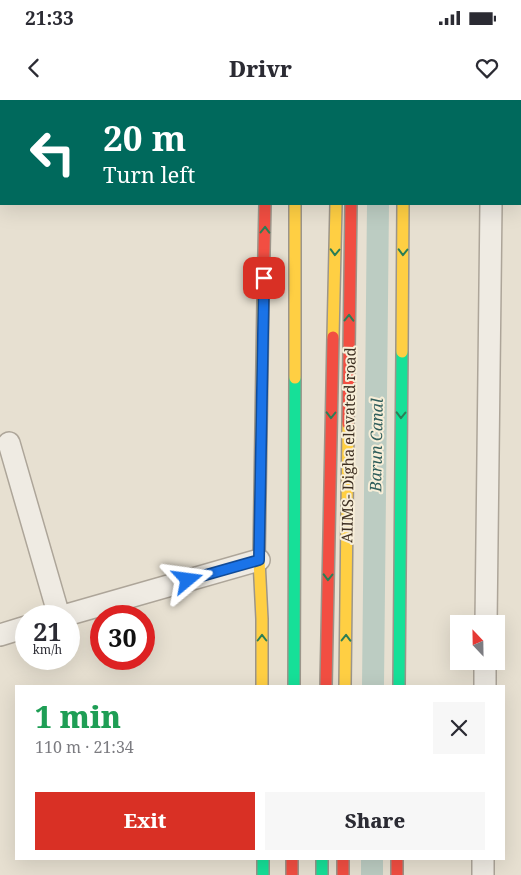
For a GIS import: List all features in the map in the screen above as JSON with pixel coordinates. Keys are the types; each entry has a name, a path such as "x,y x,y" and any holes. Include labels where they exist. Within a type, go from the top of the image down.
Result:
{"main road":[{"path":"262,685 262,619 259,560 265,205"},
{"path":"294,685 295,205"},
{"path":"326,685 336,205"},
{"name":"AIIMS- Digha elevated road","path":"345,685 351,205"},
{"path":"398,685 403,205"},
{"path":"263,860 263,875"},
{"path":"292,860 292,875"},
{"path":"322,860 322,875"},
{"path":"343,860 343,875"},
{"path":"397,860 397,875"}],"street":[{"path":"486,615 491,205"},
{"path":"9,443 58,605"},
{"path":"80,611 259,560"},
{"path":"0,635 15,630"},
{"path":"485,670 485,685"},
{"path":"483,860 483,875"}],"waterway":[{"name":"Barun Canal","path":"373,685 378,205"},
{"name":"Barun Canal","path":"372,860 372,875"}],"traffic: fast":[{"path":"399,685 402,352"},
{"path":"294,685 295,378"},
{"path":"263,860 263,875"},
{"path":"322,860 322,875"}],"traffic: slow":[{"path":"295,205 295,378"},
{"path":"333,337 336,205"},
{"path":"402,352 403,205"},
{"path":"262,685 262,619 259,560 263,299"},
{"path":"345,685 348,424"}],"traffic: jam":[{"path":"263,299 265,205"},
{"path":"348,424 351,205"},
{"path":"326,685 333,337"},
{"path":"292,860 292,875"},
{"path":"343,860 343,875"},
{"path":"397,860 397,875"}],"route":[{"path":"188,580 259,560 264,278"}]}
